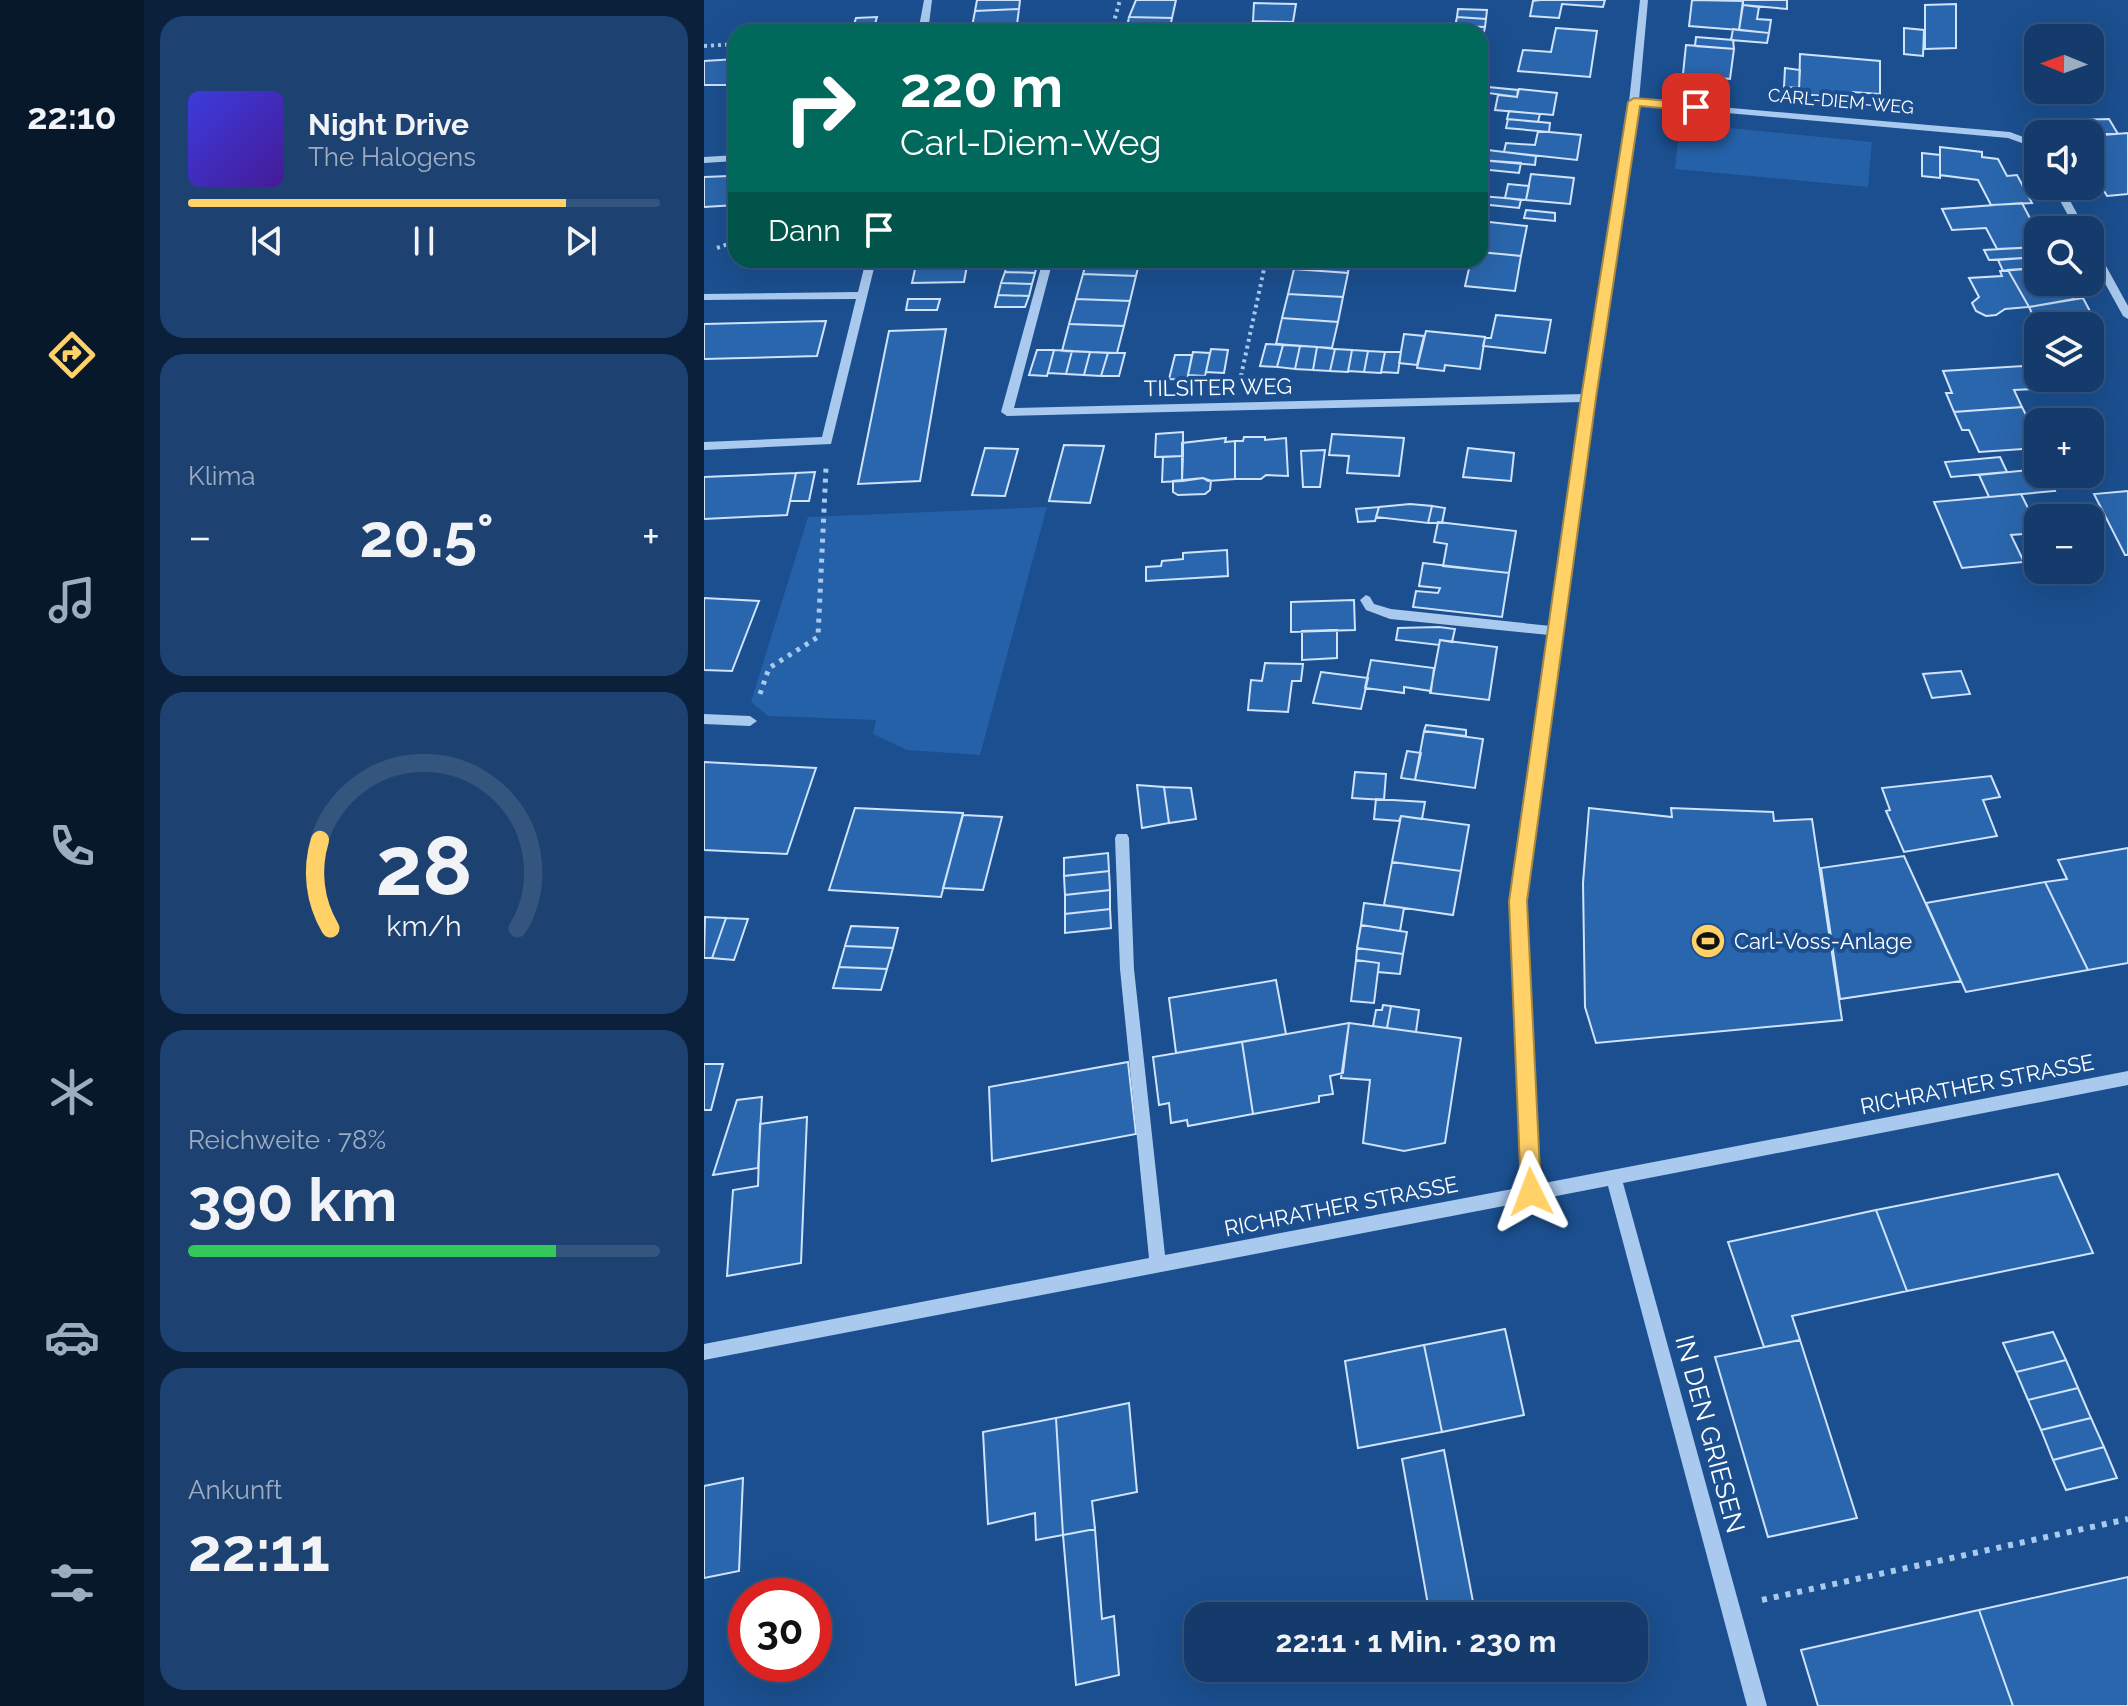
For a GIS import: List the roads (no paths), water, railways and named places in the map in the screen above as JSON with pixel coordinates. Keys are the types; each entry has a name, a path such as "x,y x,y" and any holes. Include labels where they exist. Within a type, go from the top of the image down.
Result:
{"street":[{"path":"924,24 928,0"},
{"path":"1531,1192 1518,901 1634,102 1644,0"},
{"name":"CARL-DIEM-WEG","path":"1634,102 2010,135 2024,140"},
{"path":"704,160 728,158"},
{"path":"704,446 827,441 869,268"},
{"name":"TILSITER WEG","path":"1046,268 1007,412 1589,398"},
{"path":"2104,272 2128,316"},
{"path":"704,297 863,295"},
{"path":"1366,600 1370,607 1390,614 1556,631"},
{"path":"704,719 750,721"},
{"path":"1122,838 1127,969 1158,1264"},
{"name":"RICHRATHER STRASSE","path":"704,1352 2128,1078"},
{"name":"IN DEN GRIESEN","path":"1613,1176 1757,1706"}],"place":[{"name":"Carl-Voss-Anlage","path":"1708,941"}]}
